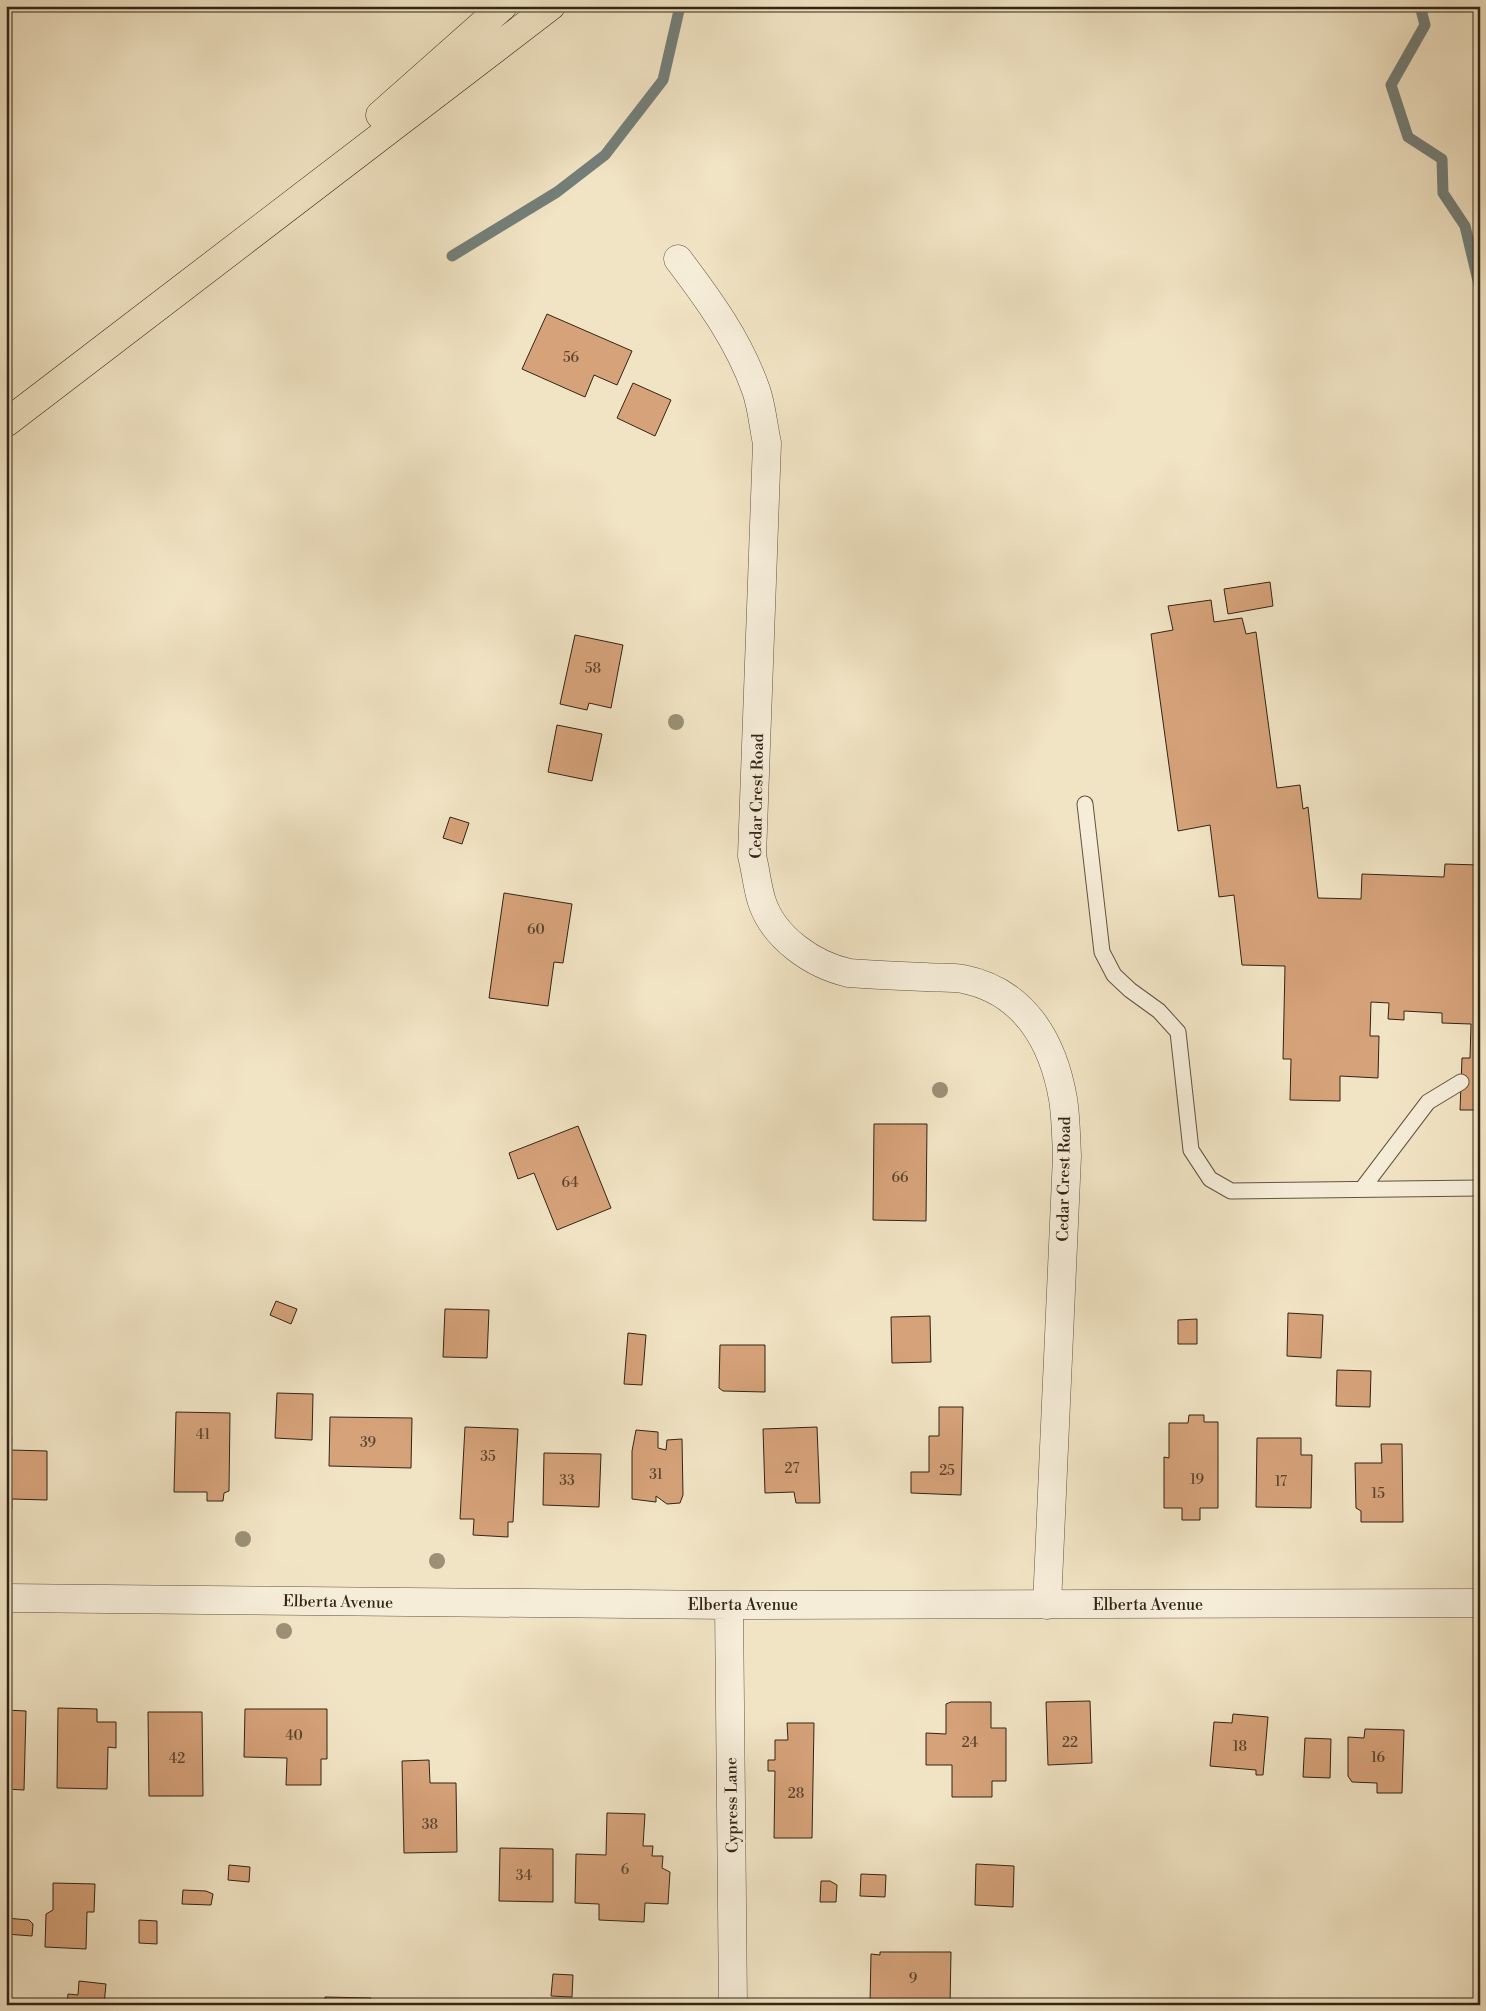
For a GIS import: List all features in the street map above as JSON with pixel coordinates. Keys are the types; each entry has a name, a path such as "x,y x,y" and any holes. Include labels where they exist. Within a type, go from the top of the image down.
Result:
{"highway":[{"path":"136,324 429,74 503,6"},
{"path":"6,423 552,6"}],"street":[{"name":"Cedar Crest Road","path":"678,259 708,298 737,343 756,391 767,443 752,856 762,902 772,921 798,949 831,969 849,973 962,979 986,986 1005,996 1024,1012 1039,1030 1050,1050 1058,1075 1064,1100 1067,1156 1047,1604"},
{"name":"Elberta Avenue","path":"6,1598 729,1605 1480,1603"},
{"name":"Cypress Lane","path":"729,1605 733,2005"}],"lane":[{"path":"1084,804 1102,952 1114,975 1130,990 1159,1011 1178,1032 1191,1150 1210,1179 1231,1191 1480,1188"},
{"path":"1362,1189 1428,1102 1461,1082"}],"building":[{"path":"547,314 632,351 617,385 594,375 585,397 522,369"},
{"path":"633,383 671,400 655,436 617,418"},
{"path":"1270,582 1273,606 1228,614 1224,589"},
{"path":"1211,600 1214,622 1242,618 1246,634 1256,632 1277,788 1300,785 1303,809 1308,807 1318,898 1361,899 1362,874 1444,877 1445,864 1480,865 1480,1110 1460,1110 1462,1058 1470,1058 1471,1024 1442,1023 1442,1013 1404,1011 1404,1020 1388,1019 1389,1003 1371,1002 1370,1036 1379,1036 1378,1078 1340,1076 1340,1101 1290,1100 1291,1059 1283,1059 1285,966 1242,965 1234,895 1219,897 1210,825 1178,831 1151,634 1173,630 1168,606"},
{"path":"575,635 623,645 611,708 589,703 587,710 560,704"},
{"path":"557,725 602,734 592,781 548,772"},
{"path":"450,817 469,823 462,844 443,838"},
{"path":"504,893 572,904 563,963 554,962 548,1006 489,998"},
{"path":"874,1124 927,1124 926,1221 873,1220"},
{"path":"578,1126 611,1208 557,1230 534,1173 518,1179 509,1153"},
{"path":"276,1301 297,1309 291,1324 270,1315"},
{"path":"445,1309 489,1310 487,1358 443,1357"},
{"path":"1288,1313 1323,1315 1321,1358 1287,1356"},
{"path":"930,1316 931,1362 892,1363 891,1317"},
{"path":"1197,1319 1197,1344 1178,1344 1178,1320"},
{"path":"628,1333 646,1335 642,1385 624,1384"},
{"path":"720,1345 765,1345 765,1392 723,1391 719,1388"},
{"path":"1337,1370 1371,1371 1370,1407 1336,1406"},
{"path":"277,1393 313,1394 312,1440 275,1438"},
{"path":"939,1407 963,1407 961,1495 911,1493 911,1472 929,1472 929,1436 939,1436"},
{"path":"176,1412 230,1413 229,1491 224,1493 223,1501 207,1501 207,1492 174,1492"},
{"path":"1189,1415 1204,1415 1204,1422 1218,1422 1218,1508 1200,1508 1200,1520 1182,1520 1182,1508 1164,1508 1164,1457 1169,1458 1169,1423 1188,1423"},
{"path":"330,1417 412,1418 411,1468 329,1466"},
{"path":"465,1427 518,1429 513,1522 508,1522 508,1537 473,1535 474,1519 460,1519"},
{"path":"817,1427 820,1503 796,1503 794,1492 765,1493 763,1429"},
{"path":"636,1430 658,1432 658,1448 666,1450 667,1440 682,1439 683,1495 680,1503 667,1504 656,1496 656,1502 632,1499 632,1451"},
{"path":"6,1437 12,1437 11,1450 47,1451 47,1500 12,1499 12,1509 6,1509"},
{"path":"1257,1438 1301,1438 1301,1455 1312,1455 1311,1508 1256,1507"},
{"path":"1381,1444 1402,1444 1403,1522 1361,1522 1361,1511 1356,1508 1355,1463 1382,1463"},
{"path":"544,1453 601,1454 599,1507 543,1505"},
{"path":"1090,1701 1092,1763 1048,1765 1046,1702"},
{"path":"951,1702 991,1702 991,1728 1006,1728 1006,1781 992,1781 992,1797 952,1797 952,1765 926,1765 926,1733 946,1734 946,1704"},
{"path":"58,1708 97,1709 97,1722 116,1722 116,1748 108,1747 107,1789 57,1788"},
{"path":"245,1709 327,1709 327,1759 321,1759 321,1785 286,1785 287,1758 244,1757"},
{"path":"6,1710 26,1711 24,1790 6,1789"},
{"path":"148,1712 202,1712 203,1796 149,1796"},
{"path":"1233,1714 1268,1717 1263,1775 1256,1775 1256,1770 1210,1766 1214,1722 1232,1723"},
{"path":"787,1723 814,1723 812,1838 774,1838 775,1771 768,1771 768,1760 775,1760 775,1740 788,1740"},
{"path":"1365,1729 1404,1730 1402,1793 1377,1793 1377,1783 1352,1782 1348,1776 1348,1737 1364,1738"},
{"path":"1305,1738 1331,1739 1330,1778 1303,1777"},
{"path":"429,1760 430,1783 456,1783 457,1852 404,1853 402,1761"},
{"path":"607,1813 645,1814 643,1846 653,1846 652,1856 663,1856 662,1868 670,1872 668,1904 645,1903 644,1922 599,1920 599,1904 575,1903 576,1854 606,1855"},
{"path":"500,1848 553,1849 553,1902 499,1901"},
{"path":"976,1864 1014,1866 1013,1907 975,1905"},
{"path":"229,1865 250,1867 249,1882 228,1880"},
{"path":"861,1874 886,1875 885,1897 860,1896"},
{"path":"821,1881 830,1881 837,1885 836,1902 820,1902"},
{"path":"53,1883 95,1884 94,1912 87,1912 86,1949 45,1947 46,1914 53,1910"},
{"path":"183,1890 206,1891 213,1894 211,1905 182,1904"},
{"path":"6,1918 29,1920 33,1924 32,1936 6,1934"},
{"path":"139,1920 157,1921 157,1944 139,1943"},
{"path":"880,1952 951,1952 950,2005 870,2004 871,1954 880,1955"},
{"path":"553,1974 573,1975 572,1997 551,1996"},
{"path":"79,1981 106,1984 104,2005 67,2005 68,1994 78,1995"},
{"path":"325,1997 371,1998 371,2005 325,2005"}],"waterway":[{"path":"452,256 557,192 605,155 663,80 680,6"},
{"path":"1420,6 1425,25 1391,85 1408,137 1442,159 1443,193 1465,226 1480,289"}]}
